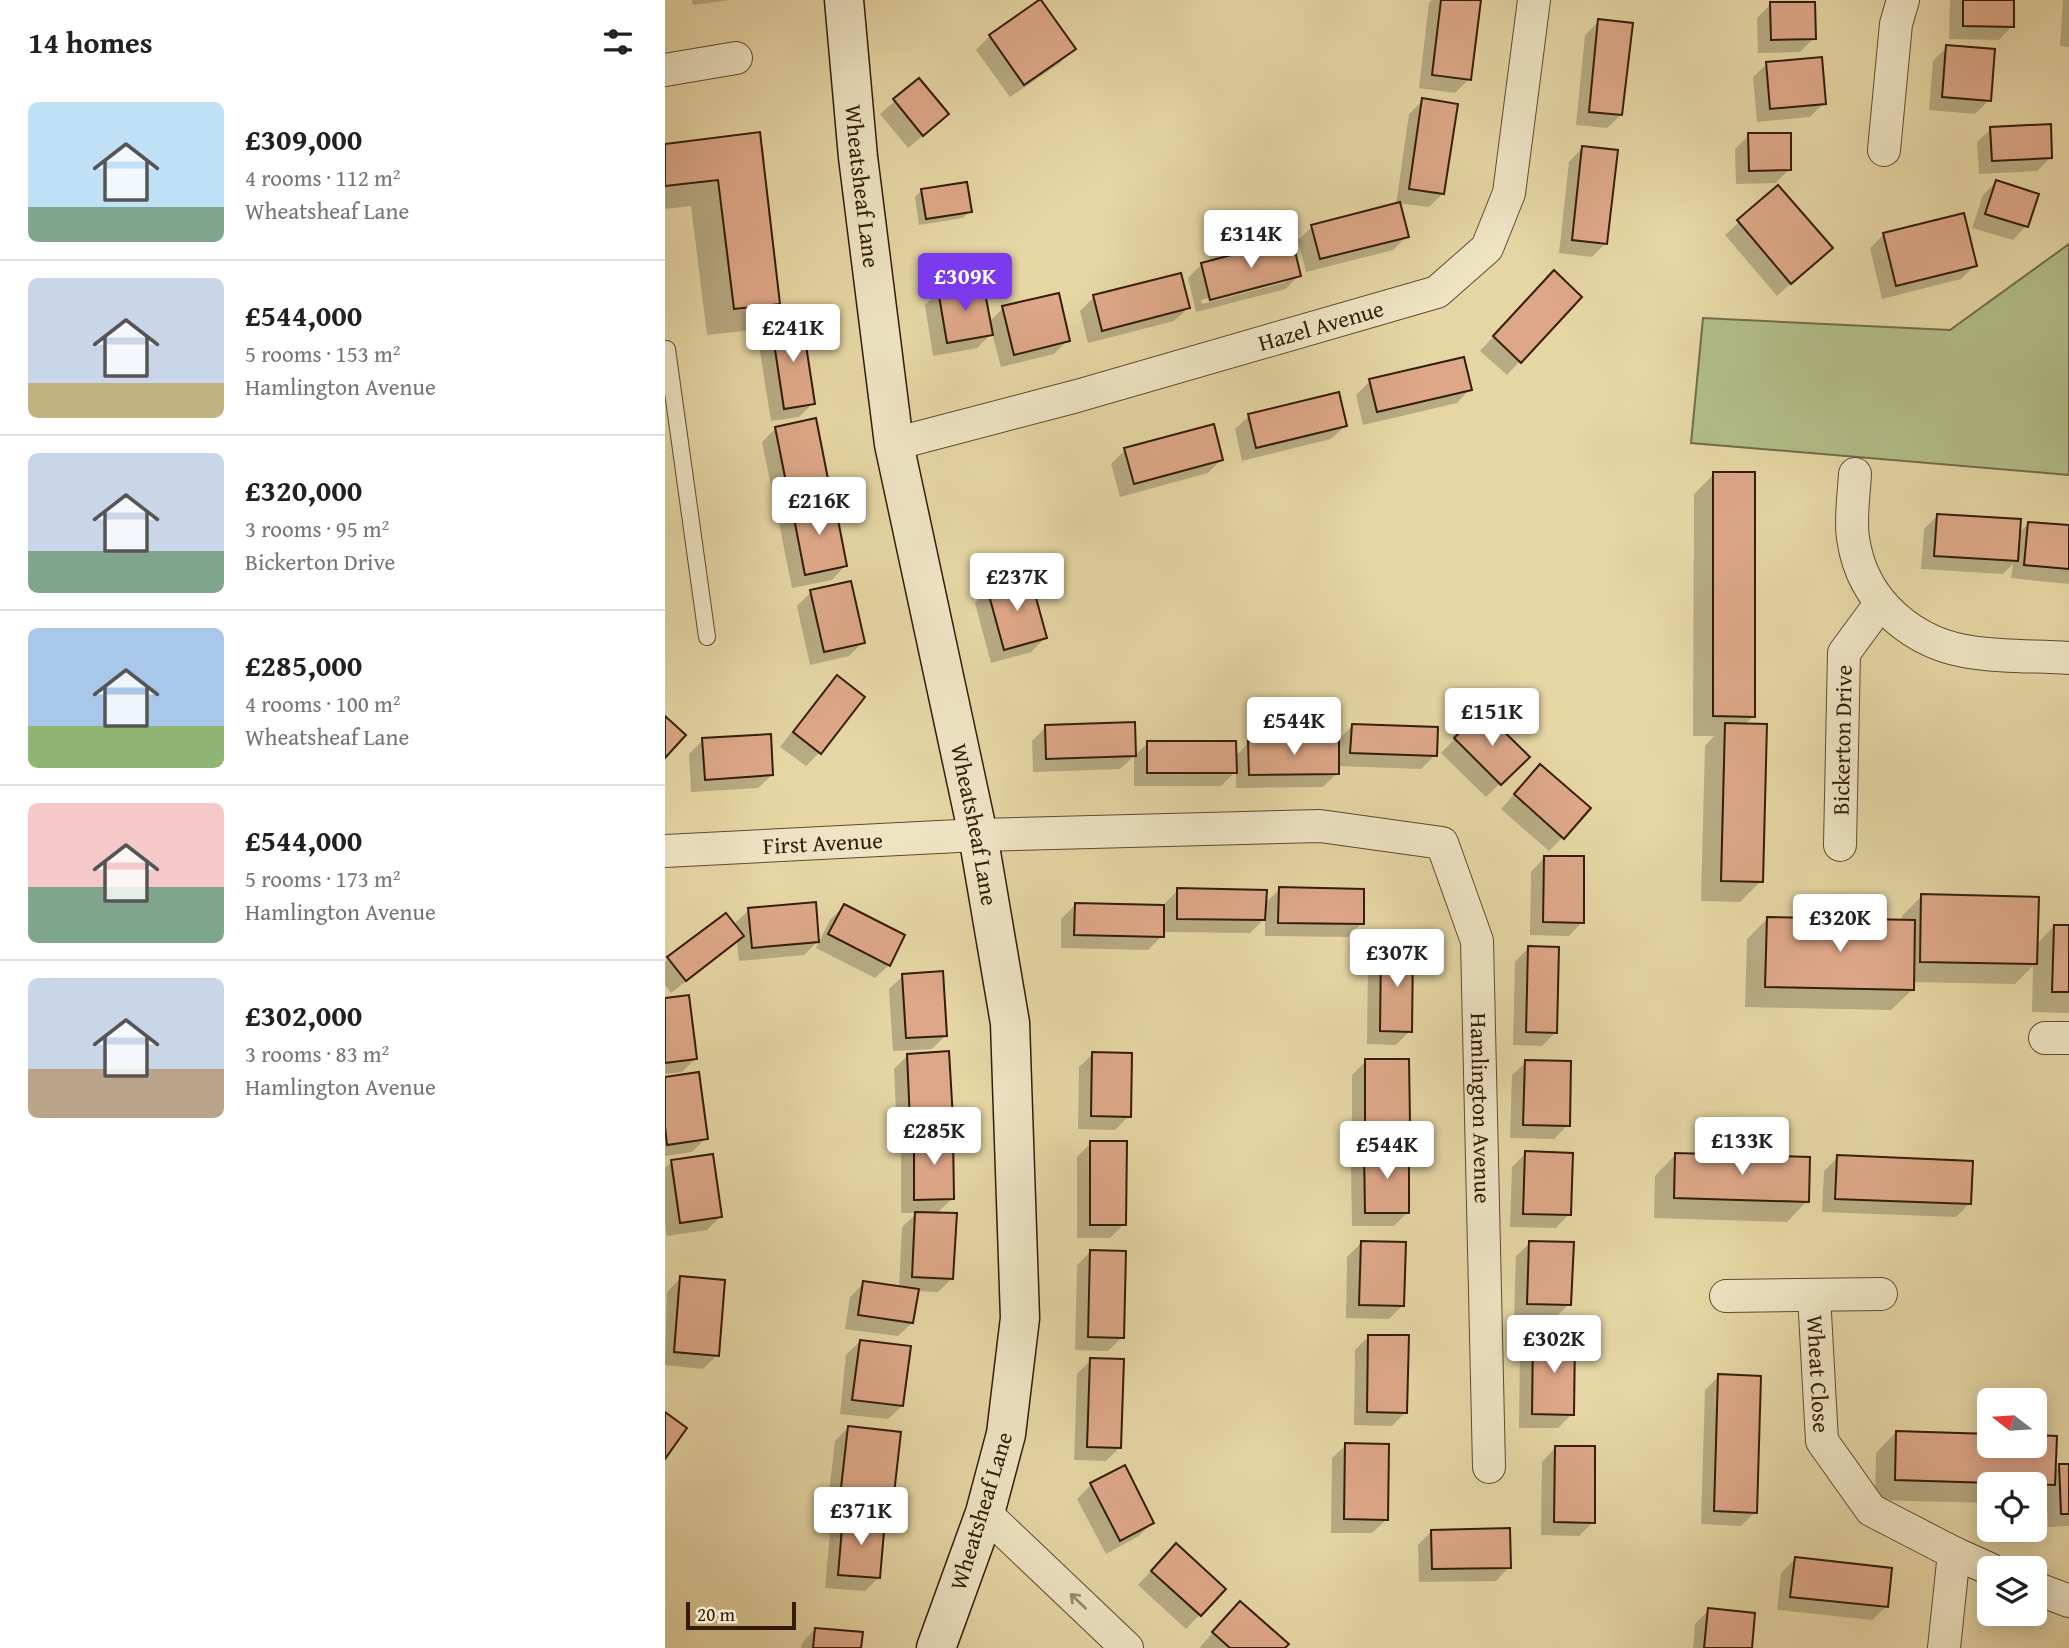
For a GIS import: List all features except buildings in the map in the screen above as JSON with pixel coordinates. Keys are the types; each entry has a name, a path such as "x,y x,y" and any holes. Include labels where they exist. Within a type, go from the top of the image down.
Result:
{"street":[{"name":"Wheatsheaf Lane","path":"844,0 858,158 894,444 978,835 1010,1023 1020,1318 1006,1434 985,1513 936,1648"},
{"name":"Hazel Avenue","path":"894,444 1095,391 1437,292 1487,248 1509,193 1534,0"},
{"path":"1884,150 1896,24 1903,0"},
{"path":"665,70 736,58"},
{"path":"1855,474 1852,537 1862,575 1880,604 1905,625 1938,645 1977,653 2069,658"},
{"name":"Bickerton Drive","path":"1840,845 1844,653 1880,604"},
{"name":"Hamlington Avenue","path":"978,835 1320,826 1442,843 1476,941 1489,1467"},
{"name":"First Avenue","path":"665,851 978,835"},
{"name":"Wheat Close","path":"1726,1296 1881,1294"},
{"name":"Wheat Close","path":"1814,1295 1822,1441 1871,1510 1977,1563"},
{"path":"985,1513 1127,1648"},
{"path":"1944,1648 1954,1553"},
{"path":"2047,1593 2069,1601"}],"lane":[{"path":"665,350 667,349 708,636"}],"green space":[{"path":"2069,244 2069,475 1691,443 1703,318 1950,330"}]}
